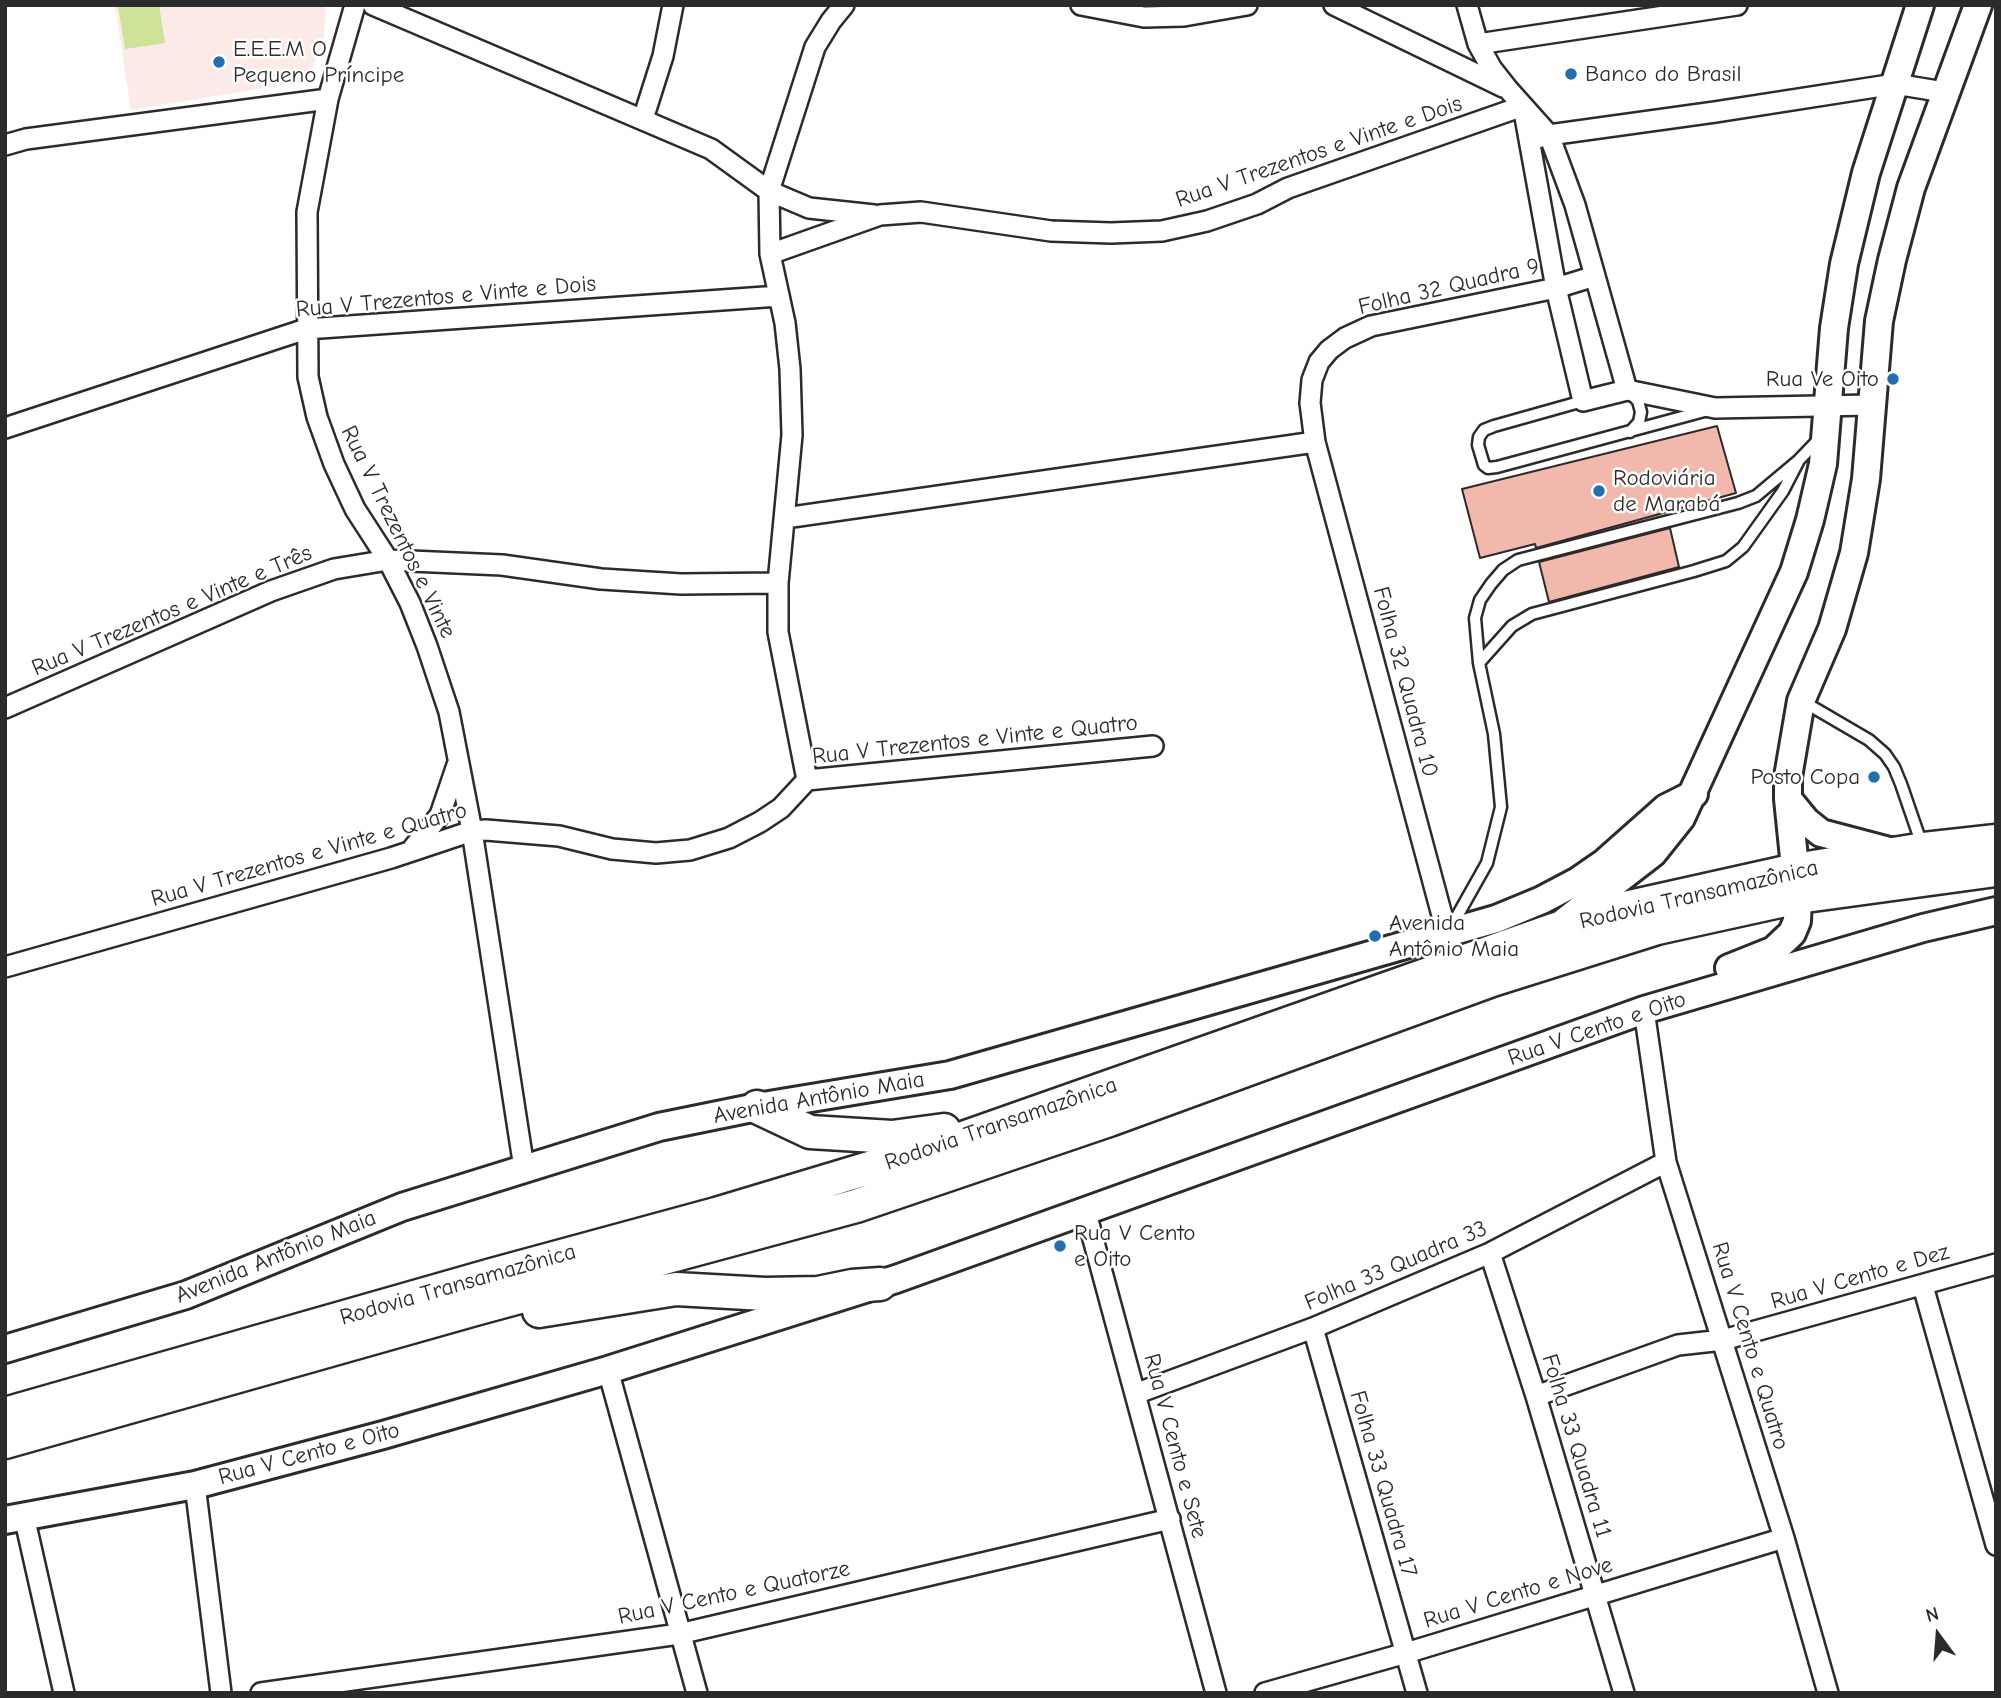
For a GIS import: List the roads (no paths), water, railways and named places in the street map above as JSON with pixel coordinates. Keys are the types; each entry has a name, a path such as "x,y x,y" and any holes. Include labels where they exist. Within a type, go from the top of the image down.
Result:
{"highway":[{"name":"Rodovia Transamazônica","path":"5,1441 475,1309 856,1206 1109,1120 1571,953 1911,851 1996,841"},
{"name":"Rodovia Transamazônica","path":"5,1414 479,1278 716,1214 929,1150 1553,930 1620,909 1797,884 1996,870"},
{"path":"757,1107 810,1132 883,1136 956,1129 1038,1112"},
{"path":"475,1309 529,1313 676,1289 765,1294 818,1293 880,1284"}],"main road":[{"path":"1553,930 1653,853 1681,818 1794,572 1821,475 1834,328 1844,264 1866,173 1920,5"},
{"path":"1644,1010 1685,985 1774,950 1792,933 1797,921 1797,884 1788,777 1801,701 1832,629 1854,553 1866,479 1879,321 1892,260 1911,188 1978,5"},
{"name":"Avenida Antônio Maia","path":"5,1349 186,1295 402,1207 659,1127 757,1107 950,1075 1496,919 1578,881 1604,863 1666,808 1693,794"},
{"path":"1788,799 1806,821 1821,833 1911,851"},
{"name":"Rua V Cento e Oito","path":"15,1518 195,1485 383,1436 608,1370 880,1284 1086,1213 1644,1010 1923,928 1996,911"}],"street":[{"name":"Rua V Trezentos e Vinte","path":"355,5 328,99 307,212 308,377 317,417 334,464 355,509 388,560 410,603 449,712 472,831 523,1168"},
{"name":"Rua V Trezentos e Vinte e Dois","path":"373,5 711,149 769,191 810,208 880,215 921,212 1051,231 1162,231 1207,221 1257,204 1288,188 1522,106"},
{"path":"643,120 663,56 673,5"},
{"path":"807,780 778,632 778,583 792,435 790,369 785,323 770,254 769,191 815,47 844,5"},
{"path":"1081,5 1144,17 1184,16 1247,5"},
{"path":"1334,5 1507,88"},
{"path":"1467,5 1478,44 1507,88 1549,135 1575,205 1627,390"},
{"path":"1478,44 1737,5"},
{"path":"1529,141 1549,135 1895,83 1944,92"},
{"path":"5,145 26,139 328,99"},
{"name":"Folha 32 Quadra 9","path":"1522,106 1556,288 1583,401"},
{"name":"Rua V Trezentos e Vinte e Dois","path":"770,254 880,215"},
{"name":"Folha 32 Quadra 9","path":"1315,442 1310,402 1312,380 1319,362 1345,338 1371,326 1556,288 1595,276"},
{"name":"Rua V Trezentos e Vinte e Dois","path":"5,428 306,329 779,296"},
{"path":"1583,401 1627,390 1715,408 1871,405"},
{"path":"785,518 1315,442"},
{"name":"Folha 32 Quadra 10","path":"1315,442 1447,934"},
{"name":"Rua V Trezentos e Vinte e Três","path":"5,708 271,591 334,569 388,560 502,565 601,579 681,584 778,583"},
{"name":"Rua V Trezentos e Vinte e Quatro","path":"5,967 378,862 472,831 559,836 611,849 656,853 690,850 729,838 760,822 781,808 807,780 1153,746"},
{"path":"412,850 440,815 457,764"},
{"name":"Rua V Cento e Quatro","path":"1644,1010 1667,1162 1784,1538 1828,1693"},
{"name":"Folha 33 Quadra 33","path":"1135,1394 1313,1328 1490,1254 1667,1162"},
{"name":"Rua V Cento e Sete","path":"1086,1213 1216,1693"},
{"name":"Folha 33 Quadra 11","path":"1490,1254 1536,1396 1624,1693"},
{"name":"Rua V Cento e Dez","path":"1536,1396 1678,1345 1723,1340 1996,1264"},
{"path":"1923,1286 1996,1545"},
{"name":"Folha 33 Quadra 17","path":"1313,1328 1417,1693"},
{"path":"608,1370 696,1693"},
{"path":"195,1485 220,1693"},
{"path":"15,1518 64,1693"},
{"name":"Rua V Cento e Quatorze","path":"261,1693 679,1634 1170,1519"},
{"name":"Rua V Cento e Nove","path":"1265,1693 1784,1538"}],"lane":[{"path":"1627,390 1638,401 1641,412 1639,422 1630,432"},
{"path":"1583,401 1484,430 1479,437 1481,458 1489,468 1715,408"},
{"path":"1447,934 1487,863 1501,807 1494,734 1479,663 1475,618 1480,600 1503,570 1518,560 1756,496 1799,460 1826,431"},
{"path":"1479,663 1512,626 1532,614 1726,561 1743,547 1755,531 1783,491 1799,460"},
{"path":"1801,701 1869,740 1885,754 1898,775 1911,851"}],"place":[{"name":"E.E.E.M O Pequeno Príncipe","path":"219,62"},
{"name":"Banco do Brasil","path":"1571,74"},
{"name":"Rua Ve Oito","path":"1893,379"},
{"name":"Rodoviária de Marabá","path":"1599,491"},
{"name":"Posto Copa","path":"1874,777"},
{"name":"Avenida Antônio Maia","path":"1375,936"},
{"name":"Rua V Cento e Oito","path":"1060,1246"}]}
